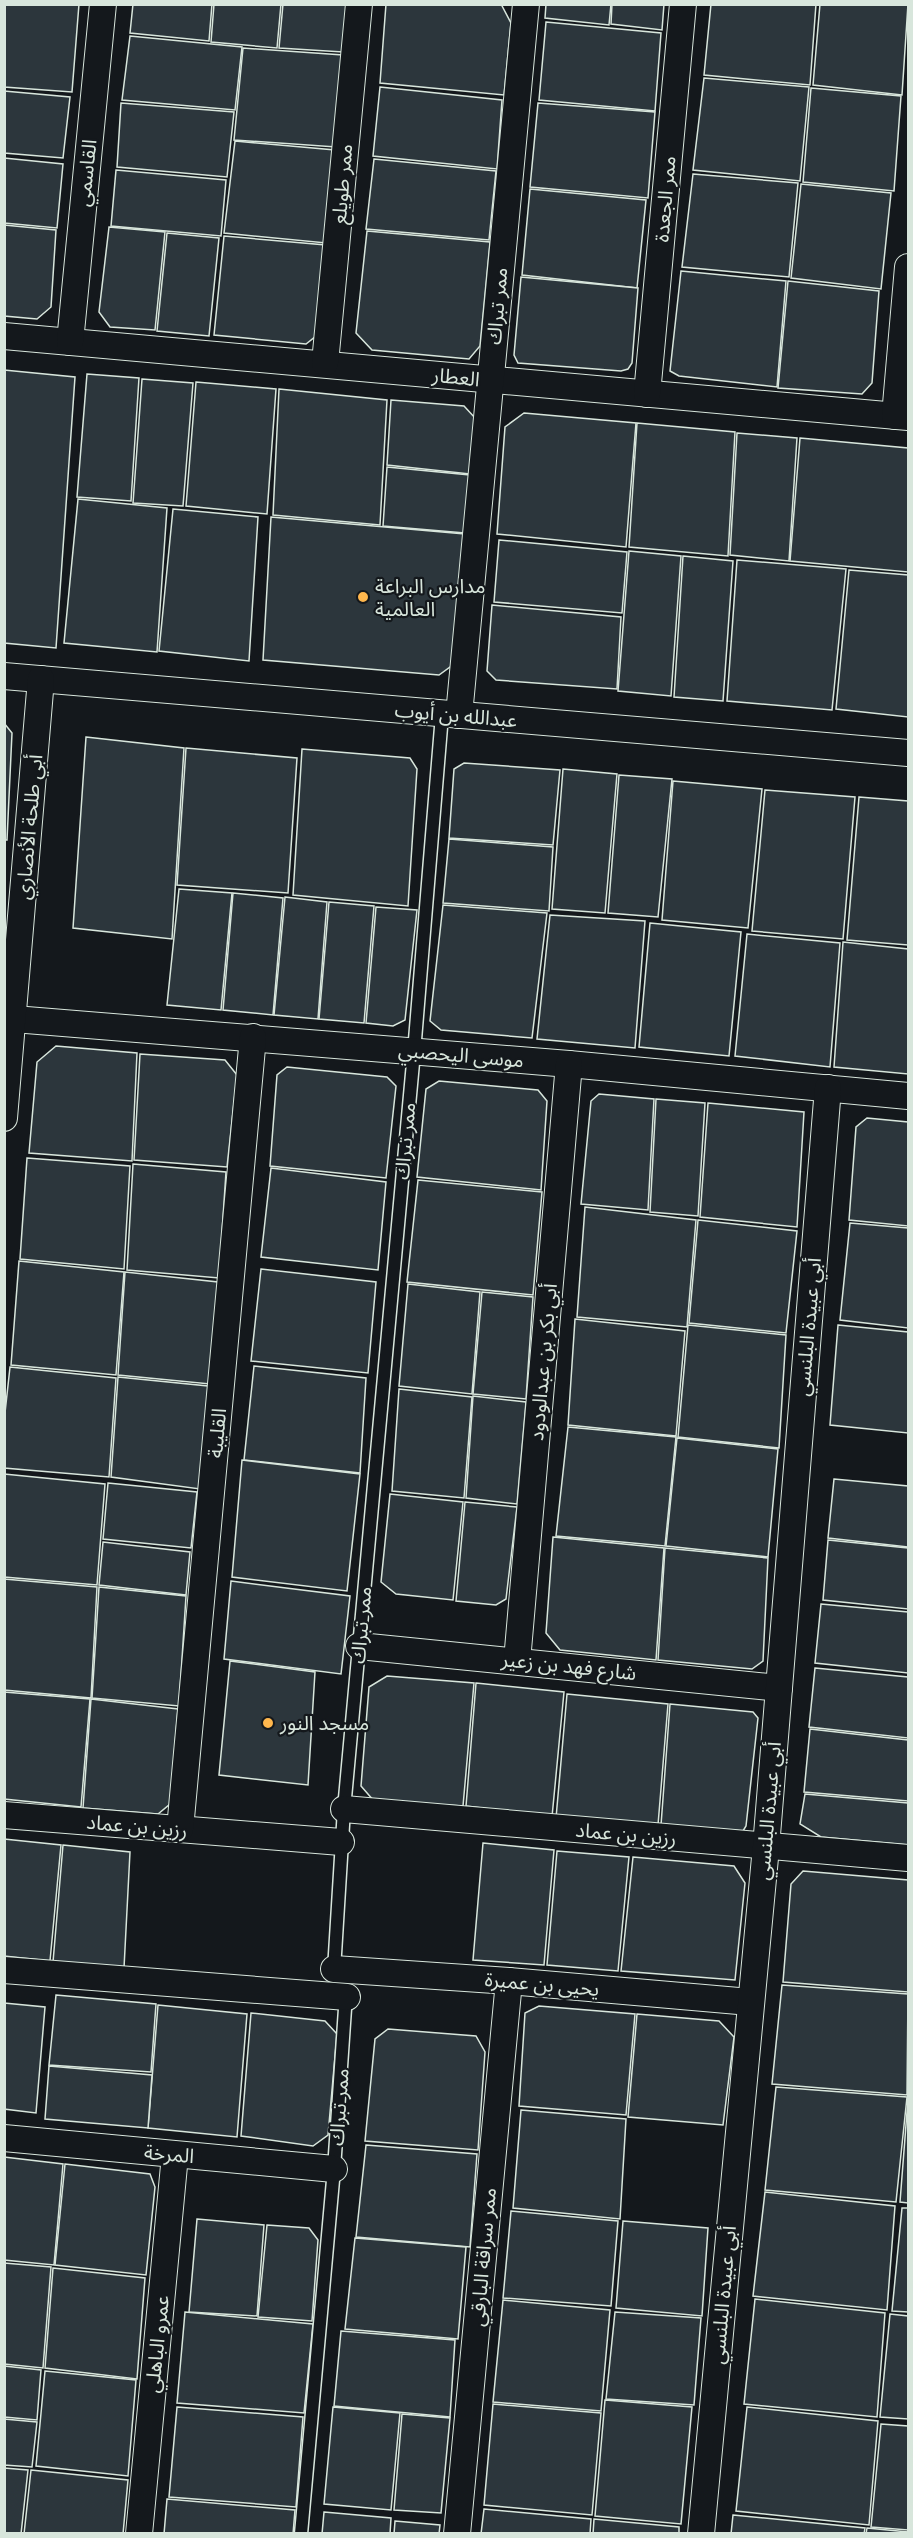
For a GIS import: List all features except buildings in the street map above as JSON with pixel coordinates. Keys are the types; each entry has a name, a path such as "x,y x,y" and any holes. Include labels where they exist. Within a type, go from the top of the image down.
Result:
{"street":[{"name":"القاسمي","path":"69,342 103,4"},
{"name":"ممر طويلع","path":"326,363 359,4"},
{"name":"ممر تبراك","path":"451,715 490,380 526,4"},
{"name":"ممر الجعدة","path":"647,394 683,4"},
{"path":"902,416 909,267"},
{"name":"العطار","path":"4,336 902,416"},
{"name":"عبدالله بن أيوب","path":"4,676 909,753"},
{"name":"أبي طلحة الأنصاري","path":"4,1118 14,1019 40,679"},
{"name":"موسى اليحصبي","path":"14,1019 569,1064 909,1096"},
{"name":"القليبة","path":"180,1830 253,1037"},
{"name":"أبي بكر بن عبدالودود","path":"516,1661 569,1064"},
{"name":"أبي عبيدة البلنسي","path":"701,2534 766,1847 828,1088"},
{"name":"شارع فهد بن زعير","path":"359,1646 779,1688"},
{"name":"رزين بن عماد","path":"344,1809 909,1858"},
{"name":"رزين بن عماد","path":"4,1815 341,1842"},
{"name":"يحيى بن عميرة","path":"334,1969 509,1981 750,2002"},
{"path":"4,1970 347,1996"},
{"name":"ممر سراقة البارقي","path":"457,2534 509,1981"},
{"name":"المرخة","path":"4,2138 334,2169"},
{"name":"عمرو الباهلي","path":"139,2534 175,2155"}],"lane":[{"name":"ممر تبراك","path":"301,2534 347,1996 334,1969 341,1842 414,1052 451,715"}],"place":[{"name":"مدارس البراعة العالمية","path":"363,597"},
{"name":"مسجد النور","path":"268,1723"}]}
